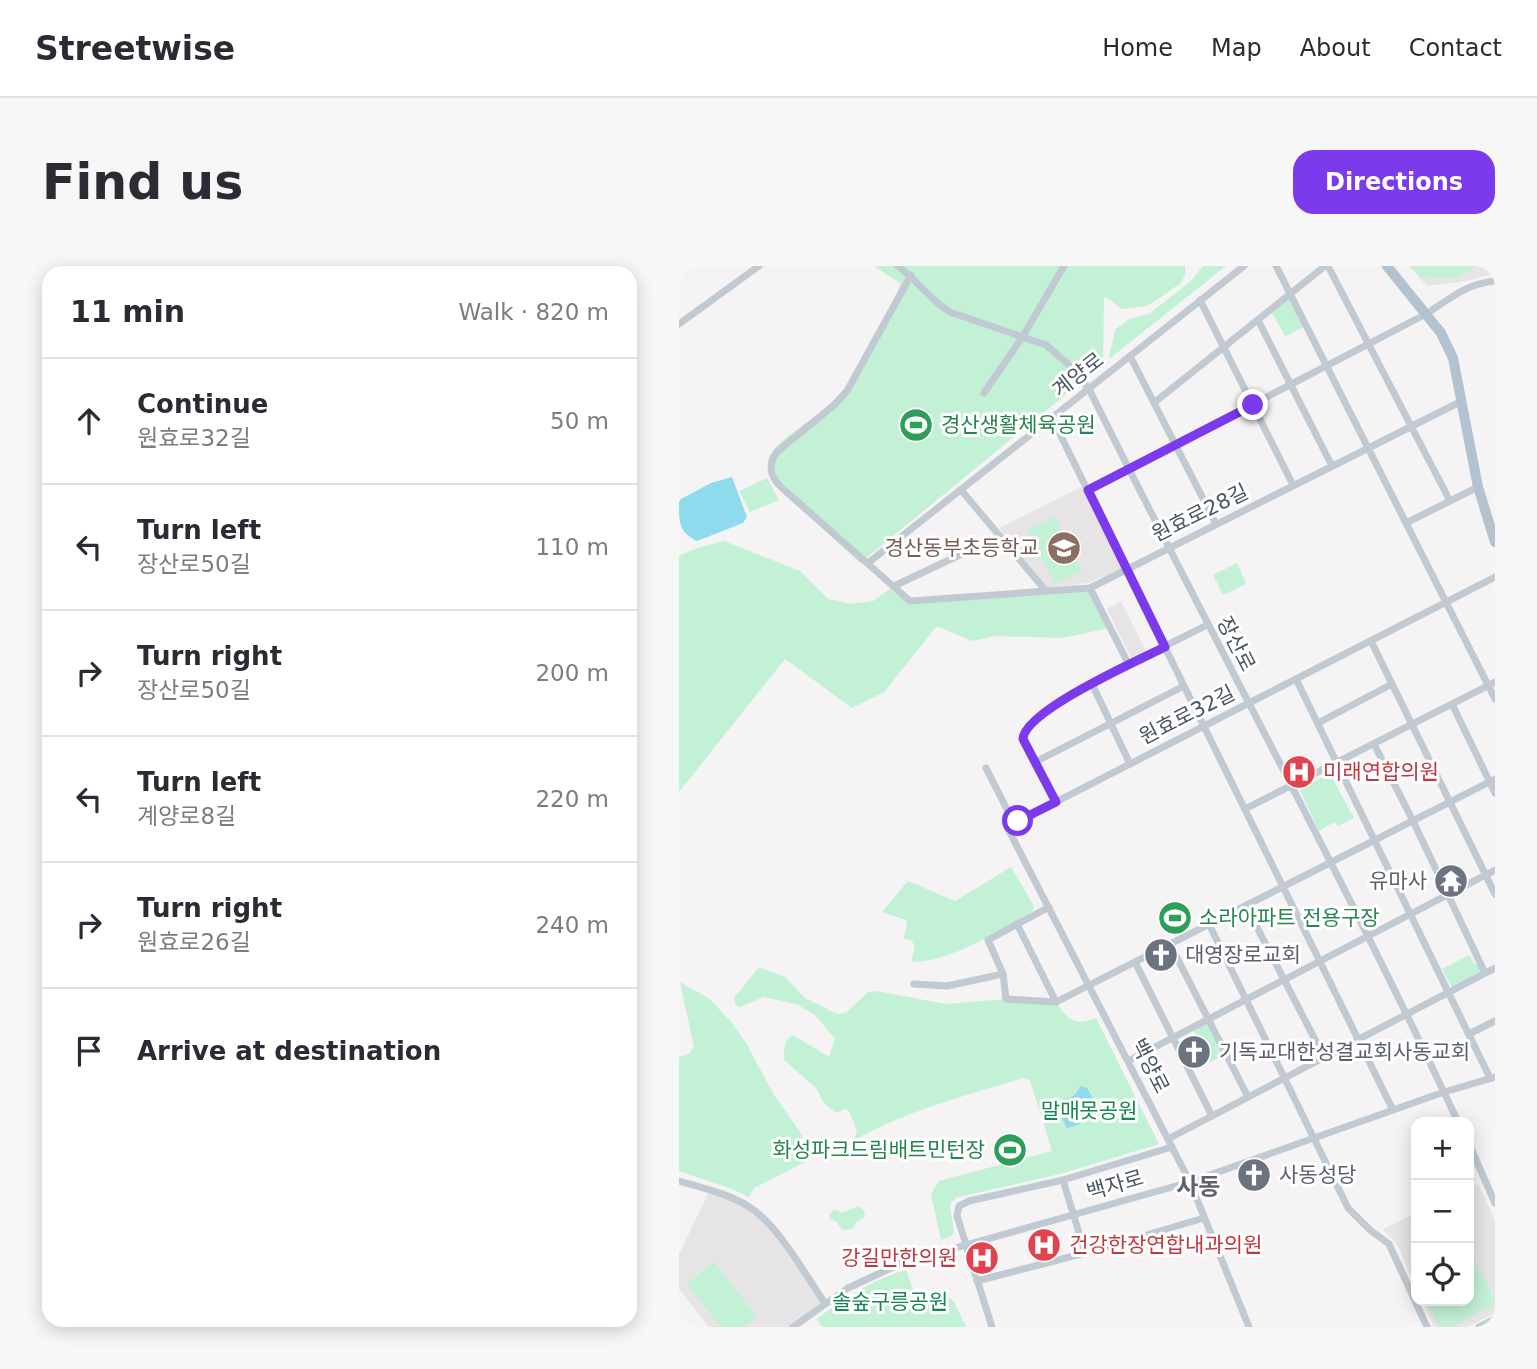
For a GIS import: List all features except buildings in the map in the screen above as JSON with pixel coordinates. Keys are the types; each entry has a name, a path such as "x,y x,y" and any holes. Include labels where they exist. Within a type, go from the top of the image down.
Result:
{"main road":[{"path":"1387,266 1448,346 1462,401 1478,487 1495,542"}],"street":[{"path":"679,324 751,269 759,266"},
{"name":"장산로","path":"898,266 950,312 1023,336 1052,349 1089,388 1247,704 1330,862 1456,1117"},
{"path":"984,393 1023,336 1064,266"},
{"name":"계양로","path":"868,563 1244,266"},
{"path":"1276,266 1446,602 1492,684 1495,699"},
{"path":"1155,402 1326,266 1370,343 1450,501"},
{"name":"원효로28길","path":"911,275 847,391 777,452 770,465 775,482 910,601 1090,588 1462,401"},
{"path":"1088,490 1426,314 1451,295 1473,285 1495,281"},
{"path":"1200,300 1293,485"},
{"path":"1258,320 1332,466"},
{"path":"1130,356 1216,524"},
{"path":"1052,418 1393,1110"},
{"path":"1406,523 1478,487"},
{"path":"961,490 1046,591"},
{"path":"894,586 1000,536"},
{"name":"원효로32길","path":"1011,825 1495,577"},
{"path":"1090,588 1129,665"},
{"path":"1056,802 1023,739 1024,730 1064,698 1207,625"},
{"path":"1371,641 1495,894"},
{"path":"1296,679 1448,992 1493,1078"},
{"path":"1092,684 1130,764"},
{"path":"1318,723 1392,684"},
{"path":"1245,810 1492,684"},
{"path":"1035,762 1184,686"},
{"path":"1452,705 1492,780 1495,793"},
{"path":"1374,744 1485,973"},
{"name":"백양로","path":"986,768 1049,907 1190,1182 1249,1327"},
{"path":"1049,907 988,940 1003,974 1006,999 1056,1002 1492,780"},
{"path":"1128,1062 1495,870"},
{"path":"1246,906 1324,1057"},
{"path":"1017,924 1056,1002"},
{"path":"1209,924 1348,1208 1389,1244 1427,1327"},
{"path":"1170,944 1248,1097"},
{"path":"1135,962 1212,1116"},
{"path":"1168,1139 1495,968"},
{"path":"913,984 947,986 1003,974"},
{"path":"1469,1034 1495,1021"},
{"name":"백자로","path":"793,1327 824,1303 879,1272 1190,1182 1444,1092 1493,1078"},
{"path":"992,1327 957,1216 963,1203 1063,1180 1172,1147"},
{"path":"1474,1155 1495,1203"},
{"path":"1063,1180 1085,1253"},
{"path":"679,1181 707,1189 756,1211 782,1241 824,1303"},
{"path":"977,1281 1085,1253 1204,1217"},
{"path":"1479,1327 1495,1319"}],"shaded area":[{"path":"1409,266 1495,266 1495,273 1466,281 1427,286"},
{"name":"경산동부초등학교","path":"1082,487 1123,568 1088,583 1047,588 999,528"},
{"path":"1121,601 1146,651 1131,658 1107,609"},
{"path":"1478,1184 1495,1220 1495,1313 1468,1327 1434,1327 1425,1306 1474,1306 1474,1186"},
{"path":"710,1190 746,1205 767,1222 824,1302 794,1327 709,1327 679,1289 679,1254"},
{"path":"1411,1215 1411,1276 1398,1246 1383,1229"}],"green space":[{"name":"경산생활체육공원","path":"874,266 1185,266 1185,274 1182,282 1147,306 1121,309 1104,297 1103,364 860,563 773,483 767,465 777,446 838,397 864,359 901,284"},
{"path":"1203,266 1226,266 1109,359 1115,330 1129,319 1149,314 1190,282"},
{"path":"1411,266 1476,266 1455,278 1419,277"},
{"path":"1288,297 1304,327 1285,336 1271,311"},
{"path":"767,478 779,500 750,512 739,491"},
{"path":"1055,517 1082,571 1055,584 1027,531"},
{"path":"724,541 800,571 828,599 851,604 873,601 894,586 910,601 1090,588 1110,628 1062,638 996,636 972,641 937,626 884,692 852,708 785,659 679,792 679,556"},
{"path":"1237,563 1246,584 1223,595 1213,575"},
{"path":"1330,774 1354,818 1338,826 1334,822 1319,831 1299,788"},
{"path":"1011,867 1034,906 1032,912 958,951 926,961 911,962 915,946 911,940 903,938 906,920 882,912 908,881 955,901"},
{"path":"1469,955 1474,964 1479,962 1484,973 1455,987 1451,986 1442,969"},
{"name":"말매못공원","path":"759,967 785,977 805,998 837,1014 846,1013 868,992 876,991 946,1004 1006,999 1056,1002 1064,1014 1073,1020 1083,1022 1096,1018 1159,1144 1060,1174 955,1198 950,1205 954,1233 941,1240 931,1194 939,1181 1052,1151 1030,1080 1023,1078 936,1105 893,1121 853,1141 857,1131 849,1111 845,1109 836,1113 824,1103 816,1088 784,1060 786,1043 793,1035 829,1057 835,1039 815,1015 796,1004 763,997 740,1007 736,1006 734,998"},
{"path":"680,982 710,999 732,1023 774,1095 802,1135 802,1154 809,1160 754,1188 749,1197 679,1171 679,1057 689,1054 694,1047"},
{"path":"1208,1021 1226,1054 1210,1062 1193,1029"},
{"path":"859,1206 865,1217 857,1221 853,1229 842,1230 829,1216 833,1210 841,1213"},
{"path":"1474,1260 1495,1304 1452,1327 1439,1327 1429,1306 1474,1306"},
{"path":"714,1262 757,1317 744,1327 721,1327 687,1284"},
{"name":"솔숲구릉공원","path":"906,1270 919,1305 948,1296 954,1302 966,1327 822,1327 817,1319 859,1290"}],"water":[{"path":"732,477 747,517 743,523 697,541 691,538 683,530 680,521 681,499 711,483"},
{"path":"1080,1086 1087,1088 1094,1100 1090,1110 1079,1117 1080,1124 1067,1128 1054,1101 1070,1098"}],"place":[{"name":"경산생활체육공원","path":"916,425"},
{"name":"경산동부초등학교","path":"1064,548"},
{"name":"미래연합의원","path":"1299,772"},
{"name":"유마사","path":"1451,881"},
{"name":"소라아파트 전용구장","path":"1175,918"},
{"name":"대영장로교회","path":"1161,955"},
{"name":"기독교대한성결교회사동교회","path":"1194,1052"},
{"name":"화성파크드림배트민턴장","path":"1010,1150"},
{"name":"사동성당","path":"1254,1175"},
{"name":"건강한장연합내과의원","path":"1044,1245"},
{"name":"강길만한의원","path":"982,1258"}],"district":[{"name":"사동","path":"1198,1187"}],"route":[{"path":"1018,821 1056,802 1023,739 1024,730 1064,698 1165,647 1088,490 1253,405"}]}
